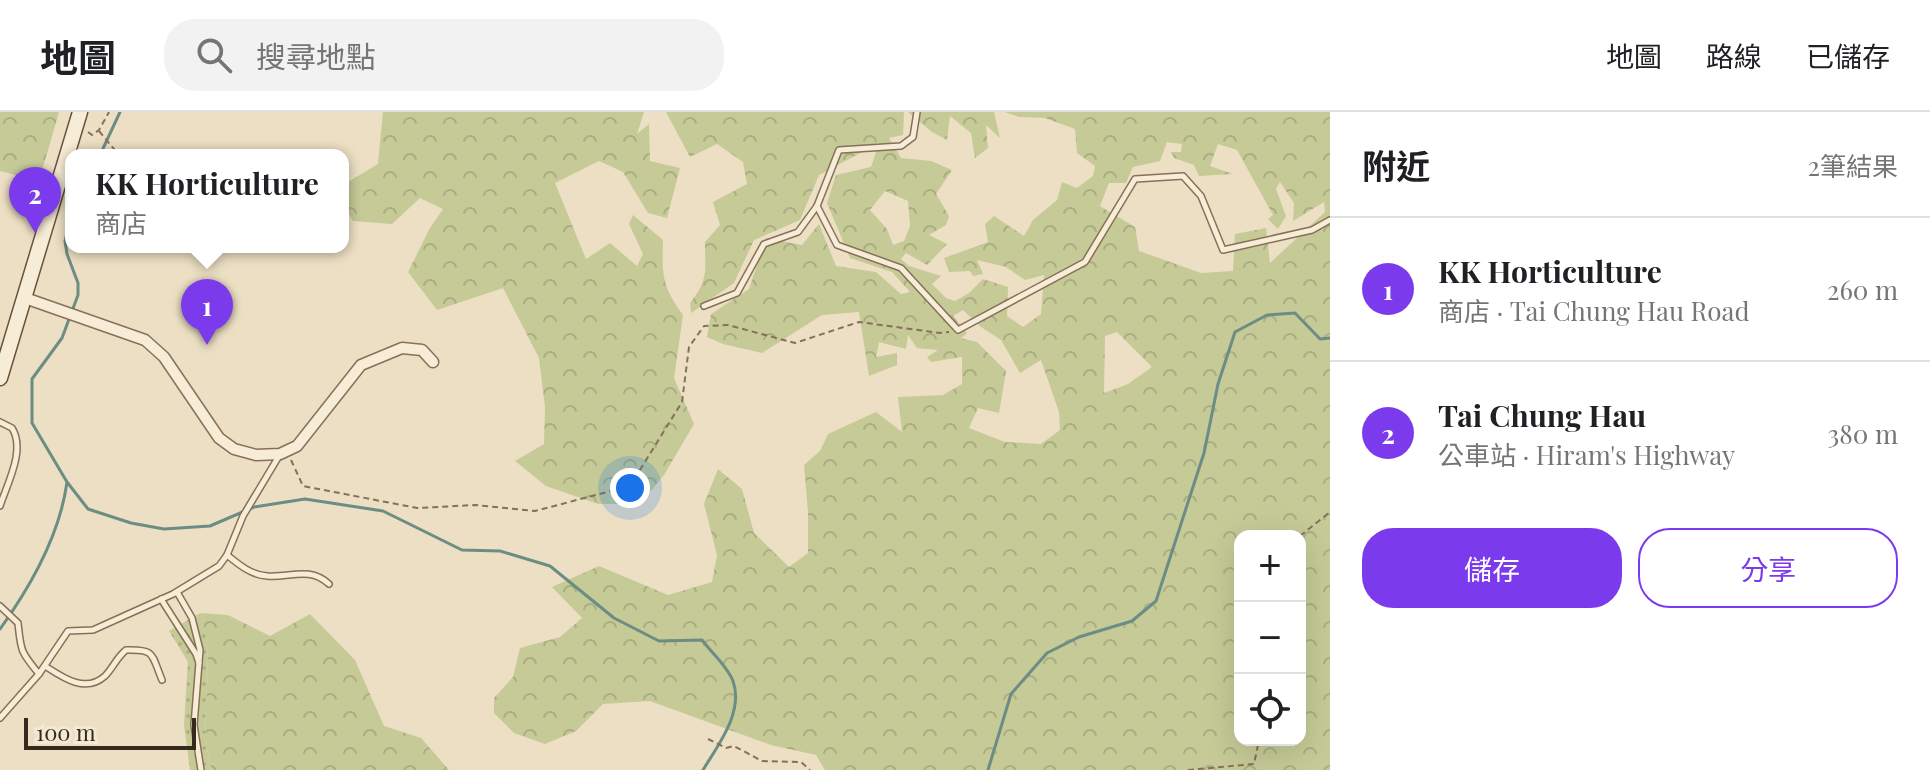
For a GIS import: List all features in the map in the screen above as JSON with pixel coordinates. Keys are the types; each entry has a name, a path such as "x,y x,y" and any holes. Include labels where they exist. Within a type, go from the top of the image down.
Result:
{"main road":[{"path":"69,149 80,112"},
{"path":"1,373 65,163"}],"street":[{"path":"25,298 138,336 156,347 219,438 234,449 256,455 284,453 297,446 361,365 402,348 422,350 433,362"}],"lane":[{"path":"704,306 737,293 764,244 798,232 817,206 839,150 901,146 913,137 917,112"},
{"path":"817,206 837,245 901,268 958,330 1085,262 1135,179 1183,176 1201,196 1223,250 1312,230 1330,220"},
{"path":"0,422 12,428 17,451 0,506"},
{"path":"0,718 39,674 68,631 93,630 208,575 227,555 243,516 284,453"},
{"path":"227,555 256,574 304,573 318,576 329,584"},
{"path":"177,592 196,628 200,650 194,725 201,770"},
{"path":"161,599 196,654 199,672"},
{"path":"0,606 18,623 19,646 39,674"},
{"path":"45,666 73,683 91,682 103,677 126,650 145,649 150,653 162,680"}],"path":[{"path":"84,128 92,135 99,130 109,112"},
{"path":"99,130 114,149"},
{"path":"284,453 303,486 417,508 475,505 535,511 630,486 682,402 689,347 704,326 704,306"},
{"path":"704,326 728,325 795,343 859,322 940,333 958,330"},
{"path":"1306,531 1330,512"},
{"path":"708,739 726,748 734,746 762,761 801,762 810,770"},
{"path":"1188,770 1254,764 1258,746"}],"green space":[{"path":"0,112 59,112 39,181 0,171"},
{"path":"383,112 644,112 637,134 649,124 650,161 680,168 667,218 648,213 623,172 599,161 555,183 586,259 610,243 637,266 643,254 629,224 633,215 663,240 665,280 683,315 674,378 694,424 664,475 640,504 598,504 546,486 515,461 544,444 545,407 539,358 503,288 437,310 408,272 443,209 420,198 392,224 353,221 349,214 349,181 378,164"},
{"path":"666,112 904,112 903,135 889,138 901,158 931,161 952,170 936,194 949,216 946,225 929,235 947,244 927,265 906,253 901,259 909,266 941,276 932,284 946,298 955,301 983,279 1008,287 1007,316 1023,327 1041,314 1044,275 1025,280 1006,267 977,260 983,274 973,276 970,271 949,272 944,258 988,242 985,224 994,216 1024,236 1033,220 1057,200 1062,182 1077,188 1093,176 1095,166 1077,153 1075,129 1045,118 1019,117 1005,112 1330,112 1330,770 825,770 816,755 771,745 650,701 603,704 576,731 545,744 514,733 494,713 494,698 513,677 520,648 560,637 582,618 552,587 599,566 668,595 712,582 717,555 704,504 718,469 742,489 754,533 789,567 808,553 804,465 820,451 828,434 876,412 902,432 898,397 943,395 962,384 962,357 931,362 927,357 938,350 917,348 908,335 906,349 879,342 876,357 897,353 897,365 869,376 859,312 822,315 762,353 707,337 711,314 749,289 766,238 802,245 819,224 836,266 876,272 901,294 910,292 892,272 850,258 827,203 836,175 871,167 879,143 819,175 800,220 754,240 734,283 691,313 690,303 705,274 705,242 720,225 713,202 747,184 743,162 717,144 690,157","holes":["1167,142 1182,144 1181,152 1171,152 1174,158 1194,165 1199,176 1233,174 1210,166 1218,144 1237,150 1273,215 1268,219 1278,229 1286,216 1276,189 1280,182 1294,203 1293,221 1324,202 1325,212 1270,263 1266,228 1235,234 1233,271 1201,273 1139,251 1135,227 1100,206 1109,183 1126,183 1133,167 1160,161","885,191 908,201 910,226 904,241 893,245 887,229 870,210","963,310 1001,340 1020,373 1041,360 1059,412 1060,430 1041,444 1005,442 969,428 978,408 999,413 1006,371 977,342 961,338 967,333 953,316","1117,332 1152,367 1128,384 1104,393 1105,336"]},
{"path":"908,112 994,112 1000,138 986,125 988,148 975,158 971,133 950,116 947,140"},
{"path":"200,613 208,652 206,730 212,770 190,770 184,725 188,662 169,631"},
{"path":"200,613 228,615 270,636 310,614 355,660 384,726 421,738 449,770 212,770 206,730 208,652"}],"waterway":[{"path":"103,149 120,112"},
{"path":"67,253 78,283 78,295 62,338 32,379 32,423 67,482 88,509 131,523 164,529 210,526 254,507 305,499 383,511 462,550 500,551 550,566 614,618 659,641 702,640 723,665 733,681 735,704 728,728 703,770"},
{"path":"988,770 1011,694 1047,653 1079,637 1132,621 1156,601 1204,453 1218,384 1235,332 1267,315 1295,313 1320,339 1330,338"},
{"path":"0,629 23,595 51,540 67,482"}],"place":[{"name":"Tai Chung Hau","path":"35,233"},
{"name":"KK Horticulture","path":"207,345"}]}
